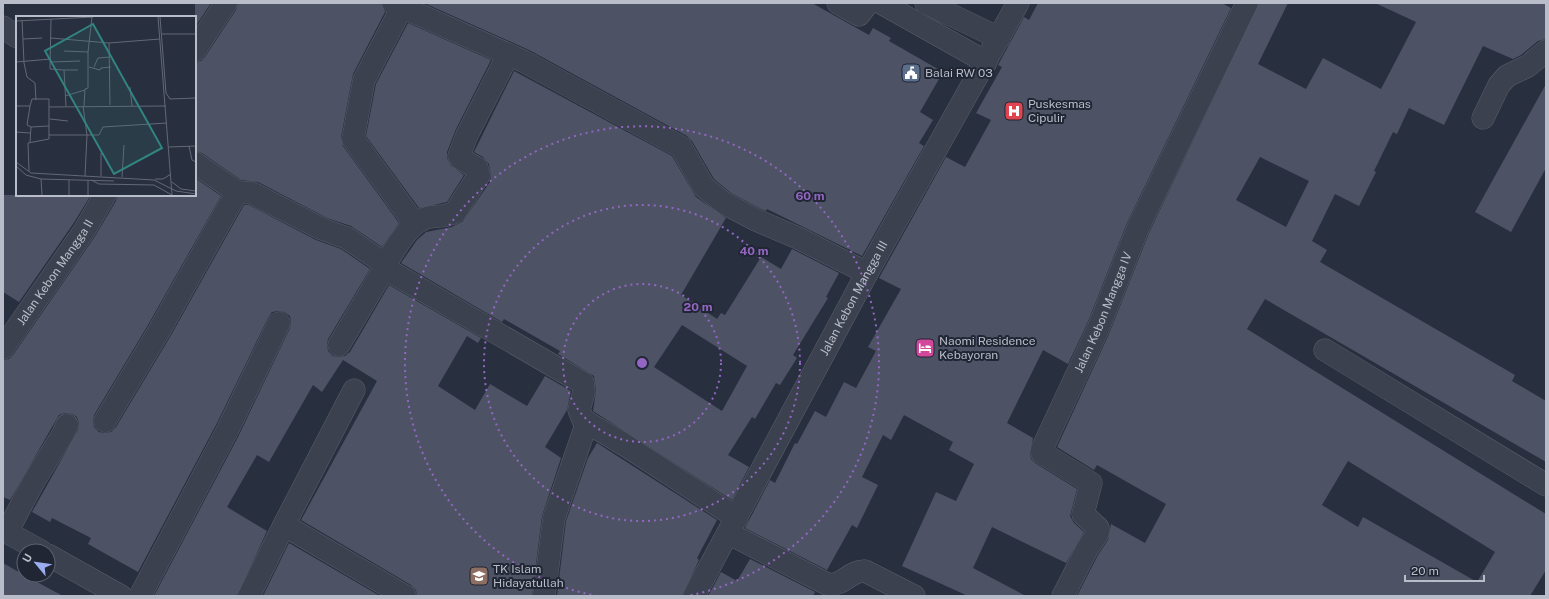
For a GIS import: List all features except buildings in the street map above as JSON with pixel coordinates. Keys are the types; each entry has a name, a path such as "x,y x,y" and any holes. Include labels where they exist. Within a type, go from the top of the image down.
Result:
{"street":[{"path":"196,48 226,3"},
{"path":"838,3 859,14 868,3"},
{"path":"881,3 986,62"},
{"path":"926,3 999,38"},
{"name":"Jalan Kebon Mangga III","path":"694,596 868,273 1018,3"},
{"name":"Jalan Kebon Mangga IV","path":"1063,596 1087,549 1098,533 1098,528 1084,514 1091,483 1042,454 1042,449 1098,329 1138,228 1247,3"},
{"path":"415,224 353,139 364,80 397,5 508,54 681,147 704,187 724,202 756,220 798,238 868,273"},
{"path":"3,27 16,36"},
{"path":"1482,118 1499,85 1507,76 1528,66 1546,51"},
{"path":"339,345 385,266 415,224 427,217 451,214 456,211 479,175 476,168 459,156 467,135 508,54"},
{"path":"196,164 237,192 252,193 322,229 347,238 385,266 583,383 584,392 578,410 583,420 625,444 733,526 827,584 836,585 862,571 904,594"},
{"path":"106,421 159,331 237,192"},
{"name":"Jalan Kebon Mangga II","path":"3,348 84,231 104,196"},
{"path":"140,596 228,428 279,323"},
{"path":"1325,350 1546,484"},
{"path":"249,596 354,390"},
{"path":"544,596 554,518 587,422"},
{"path":"27,543 5,531 63,434 66,425"},
{"path":"284,526 405,596"},
{"path":"56,560 115,594"}],"place":[{"name":"Balai RW 03","path":"911,73"},
{"name":"Puskesmas Cipulir","path":"1014,111"},
{"name":"Naomi Residence Kebayoran","path":"925,348"},
{"name":"TK Islam Hidayatullah","path":"479,576"}]}
